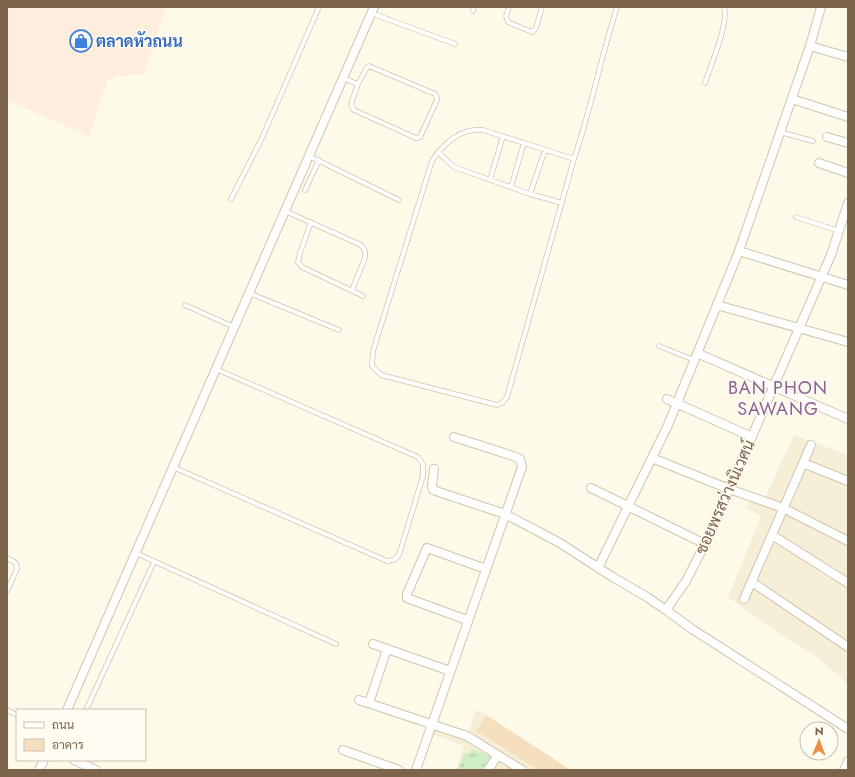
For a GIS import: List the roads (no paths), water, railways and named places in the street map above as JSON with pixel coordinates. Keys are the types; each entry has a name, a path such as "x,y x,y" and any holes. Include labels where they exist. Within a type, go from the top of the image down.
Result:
{"street":[{"path":"598,568 668,425 717,305 738,251 792,99 810,46 821,7"},
{"path":"67,709 372,10"},
{"path":"810,46 848,57"},
{"path":"792,99 848,117"},
{"path":"827,137 848,143"},
{"path":"819,163 848,173"},
{"name":"ซอยพรสว่างนิเวศน์","path":"666,610 686,581 705,544 843,228 848,203"},
{"path":"738,251 821,278 848,285"},
{"path":"717,305 848,342"},
{"path":"696,357 848,420"},
{"path":"666,399 752,437"},
{"path":"416,770 467,620 522,467 520,459 454,436"},
{"path":"744,599 811,445"},
{"path":"652,458 729,489 783,508 848,541"},
{"path":"803,463 848,481"},
{"path":"434,470 433,490 505,514 560,543 666,610 692,629 848,729"},
{"path":"591,488 705,544"},
{"path":"772,535 848,583"},
{"path":"467,620 407,598 406,594 427,548 486,569"},
{"path":"752,582 848,648"},
{"path":"373,644 450,671"},
{"path":"369,703 387,649"},
{"path":"359,700 467,736 522,770"},
{"path":"343,750 398,770"},
{"path":"488,770 498,755"},
{"path":"39,770 44,761"},
{"path":"76,761 96,770"},
{"path":"844,770 848,761"}],"lane":[{"path":"231,199 262,138 319,7"},
{"path":"509,7 506,16 508,22 532,32 536,28 542,7"},
{"path":"574,159 503,136 475,129 464,132 451,139 438,152 432,161 373,351 372,366 381,375 497,405 502,403 507,397 617,7"},
{"path":"705,83 724,26 724,7"},
{"path":"372,10 455,44"},
{"path":"369,66 435,94 437,100 420,137 416,138 354,110 351,104 358,84 369,66"},
{"path":"343,77 358,84"},
{"path":"780,132 813,141"},
{"path":"490,180 503,136"},
{"path":"511,187 524,143"},
{"path":"530,194 545,150"},
{"path":"438,152 454,167 530,194 562,203"},
{"path":"308,156 399,200"},
{"path":"305,190 318,160"},
{"path":"285,211 361,245 364,251 364,258 352,290"},
{"path":"796,217 843,228"},
{"path":"311,222 298,262 302,267 363,296"},
{"path":"249,293 339,330"},
{"path":"185,305 234,327"},
{"path":"659,346 696,357"},
{"path":"173,467 387,561 394,560 399,555 423,476 423,464 418,457 216,369"},
{"path":"135,553 336,644"},
{"path":"7,558 16,563 17,569 7,591"},
{"path":"86,709 154,562"},
{"path":"7,710 16,714"}],"place":[{"name":"ตลาดหัวถนน","path":"81,41"}],"district":[{"name":"BAN PHON SAWANG","path":"778,398"}]}
